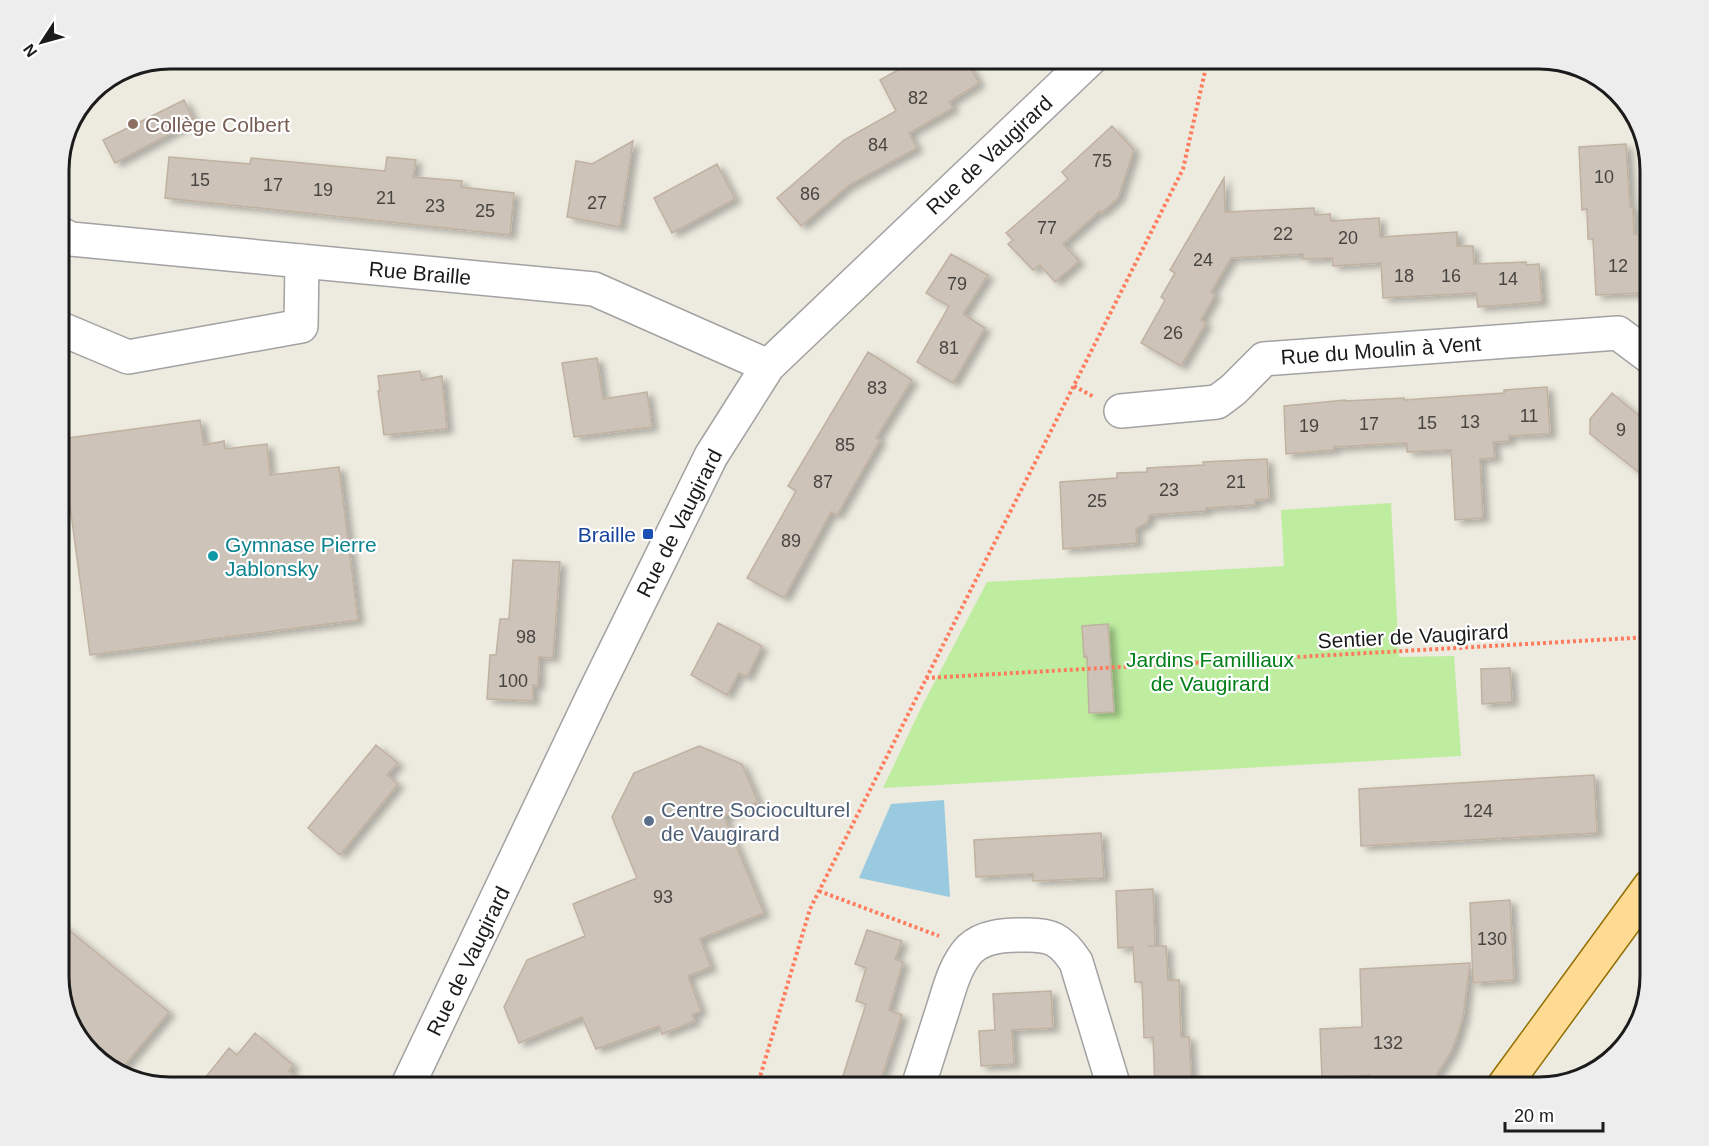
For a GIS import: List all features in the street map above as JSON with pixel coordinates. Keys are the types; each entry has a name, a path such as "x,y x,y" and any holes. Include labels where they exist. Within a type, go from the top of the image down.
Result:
{"main road":[{"path":"1511,1077 1640,900"}],"street":[{"name":"Rue de Vaugirard","path":"412,1077 593,696 711,456 768,366 1079,69"},
{"name":"Rue Braille","path":"69,238 594,289 768,366"},
{"path":"69,332 128,357 301,326 302,261"},
{"name":"Rue du Moulin à Vent","path":"1121,411 1217,402 1233,390 1264,359 1618,333 1640,350"},
{"path":"922,1077 957,968 971,948 987,939 1002,935 1043,934 1068,949 1076,962 1111,1077"}],"path":[{"path":"760,1077 810,909 1183,169 1206,69"},
{"name":"Sentier de Vaugirard","path":"926,678 1640,639"},
{"path":"819,891 971,948"}],"green space":[{"name":"Jardins Familliaux de Vaugirard","path":"1391,503 1399,657 1454,656 1461,756 883,788 921,708 987,582 1284,566 1281,510"}],"water":[{"path":"944,800 950,897 859,878 891,804"}],"building":[{"path":"900,69 971,69 979,83 949,102 953,108 909,133 917,148 849,185 801,226 777,198 844,140 896,111 880,80"},
{"path":"184,100 194,121 115,163 103,140"},
{"path":"1112,126 1134,150 1118,198 1063,244 1079,261 1055,282 1040,265 1033,270 1008,244 1013,240 1006,233 1068,179 1062,172"},
{"path":"633,141 620,227 567,217 576,161 592,164"},
{"path":"1626,144 1634,234 1640,235 1640,293 1596,295 1593,239 1588,239 1587,209 1582,210 1579,147"},
{"path":"169,157 250,164 251,158 385,171 387,157 416,160 413,177 462,181 461,187 514,193 510,235 165,198"},
{"path":"717,164 735,199 672,233 654,198"},
{"path":"1224,178 1225,212 1314,208 1315,215 1330,214 1331,221 1379,218 1380,237 1457,232 1457,246 1473,246 1474,264 1526,262 1526,265 1539,264 1542,302 1478,307 1476,293 1383,298 1381,263 1333,266 1332,258 1303,259 1303,254 1231,258 1211,292 1215,295 1201,320 1206,323 1181,366 1141,343 1165,300 1161,297 1175,273 1170,270"},
{"path":"951,254 988,275 963,314 985,328 953,383 917,362 949,306 926,293"},
{"path":"868,352 912,380 876,438 880,440 837,515 831,512 784,598 747,578 796,491 788,486"},
{"path":"597,358 603,399 647,392 652,427 574,437 562,363"},
{"path":"420,371 422,380 442,376 447,429 384,435 378,376"},
{"path":"1547,387 1550,434 1509,436 1509,441 1493,442 1495,458 1480,459 1483,518 1455,520 1451,450 1407,452 1407,443 1334,447 1334,450 1286,454 1284,406 1345,400 1404,398 1404,400 1504,393 1504,390"},
{"path":"1612,393 1640,417 1640,473 1590,434 1590,419"},
{"name":"Gymnase Pierre Jablonsky","path":"200,420 204,445 224,441 225,449 267,444 270,475 339,467 358,620 90,655 69,499 69,438"},
{"path":"1267,459 1269,499 1255,500 1255,505 1149,515 1148,522 1136,529 1137,543 1063,549 1060,482 1117,478 1117,473 1147,472 1147,468"},
{"path":"513,560 560,562 553,658 539,657 538,686 533,685 533,701 487,699 490,655 496,655 500,619 509,619"},
{"path":"718,623 762,646 747,677 739,673 727,695 691,675"},
{"path":"1108,624 1114,712 1089,713 1087,656 1084,657 1082,626"},
{"path":"1510,668 1512,702 1482,704 1481,669"},
{"path":"376,745 398,763 387,775 398,784 340,855 308,828"},
{"path":"699,746 742,764 758,802 724,816 764,913 700,939 711,967 688,976 701,1011 692,1015 695,1021 662,1034 659,1026 596,1049 582,1017 519,1043 504,1007 527,960 585,936 573,904 637,878 612,817 634,773"},
{"path":"1594,775 1597,833 1361,846 1359,789"},
{"path":"1101,833 1104,878 1033,881 1033,874 976,877 974,840"},
{"path":"1153,889 1155,946 1166,946 1168,980 1179,980 1181,1037 1189,1037 1191,1077 1155,1077 1153,1037 1144,1038 1142,982 1135,982 1133,947 1118,948 1116,891"},
{"path":"1510,900 1514,980 1473,983 1470,903"},
{"path":"69,930 169,1012 124,1066 114,1060 90,1038 74,1009 69,983"},
{"path":"867,930 902,941 895,959 903,962 889,1010 902,1015 882,1077 843,1077 866,1004 856,1001 866,968 855,964"},
{"path":"1470,963 1463,1017 1458,1034 1451,1052 1435,1077 1370,1077 1370,1075 1322,1077 1320,1029 1362,1027 1360,969"},
{"path":"1051,991 1053,1028 1012,1030 1014,1064 981,1066 979,1031 995,1030 993,994"},
{"path":"255,1033 293,1065 289,1071 295,1077 206,1077 229,1048 237,1055"}],"place":[{"name":"Collège Colbert","path":"133,124"},
{"name":"Braille","path":"648,534"},
{"name":"Gymnase Pierre Jablonsky","path":"213,556"},
{"name":"Centre Socioculturel de Vaugirard","path":"649,821"}]}
